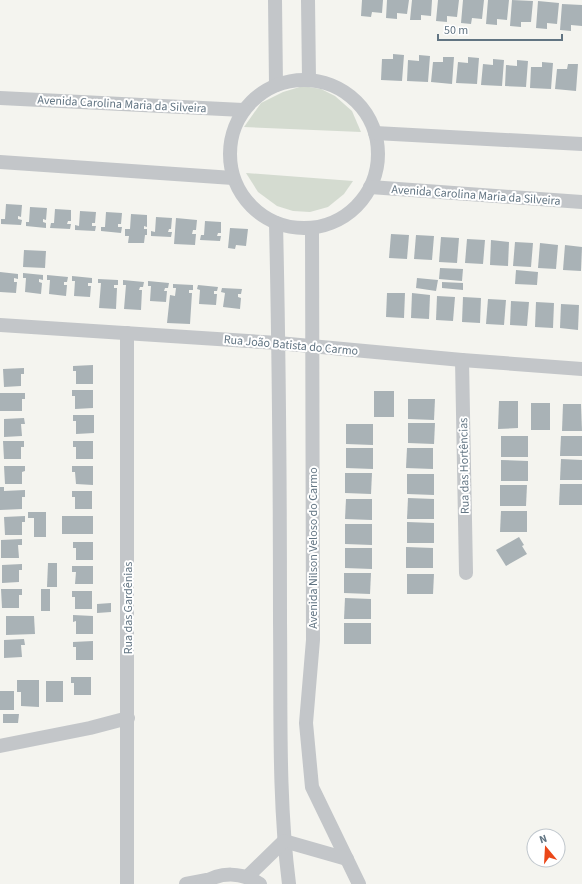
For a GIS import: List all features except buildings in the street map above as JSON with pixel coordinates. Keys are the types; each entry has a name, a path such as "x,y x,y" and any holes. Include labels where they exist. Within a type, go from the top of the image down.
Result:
{"street":[{"path":"275,0 276,85"},
{"path":"308,0 309,80"},
{"path":"292,80 309,80 331,84 350,96 366,112 376,132 378,151 377,170 370,187 356,207 341,218 336,221 312,228 294,228 276,223 257,212 242,197 233,178 229,154 232,131 243,110 258,95 276,85 292,80"},
{"name":"Avenida Carolina Maria da Silveira","path":"0,98 243,110"},
{"path":"376,132 582,144"},
{"path":"0,162 233,178"},
{"name":"Avenida Carolina Maria da Silveira","path":"370,187 582,202"},
{"path":"276,223 281,705 284,841 289,884"},
{"name":"Avenida Nilson Veloso do Carmo","path":"312,228 314,640 306,723 312,787 359,884"},
{"name":"Rua João Batista do Carmo","path":"0,325 278,343 462,360 582,369"},
{"name":"Rua das Gardênias","path":"127,333 127,884"},
{"name":"Rua das Hortências","path":"462,360 466,573"},
{"path":"0,746 90,728 128,718"},
{"path":"284,841 348,859"},
{"path":"247,877 284,841"},
{"path":"186,884 204,882 220,875 233,874 247,877 260,884"}],"shaded area":[{"path":"303,86 321,89 335,96 352,111 361,132 244,127 261,103 283,92"},
{"path":"246,173 353,181 344,194 328,207 310,212 293,211 277,206 258,192"}]}
